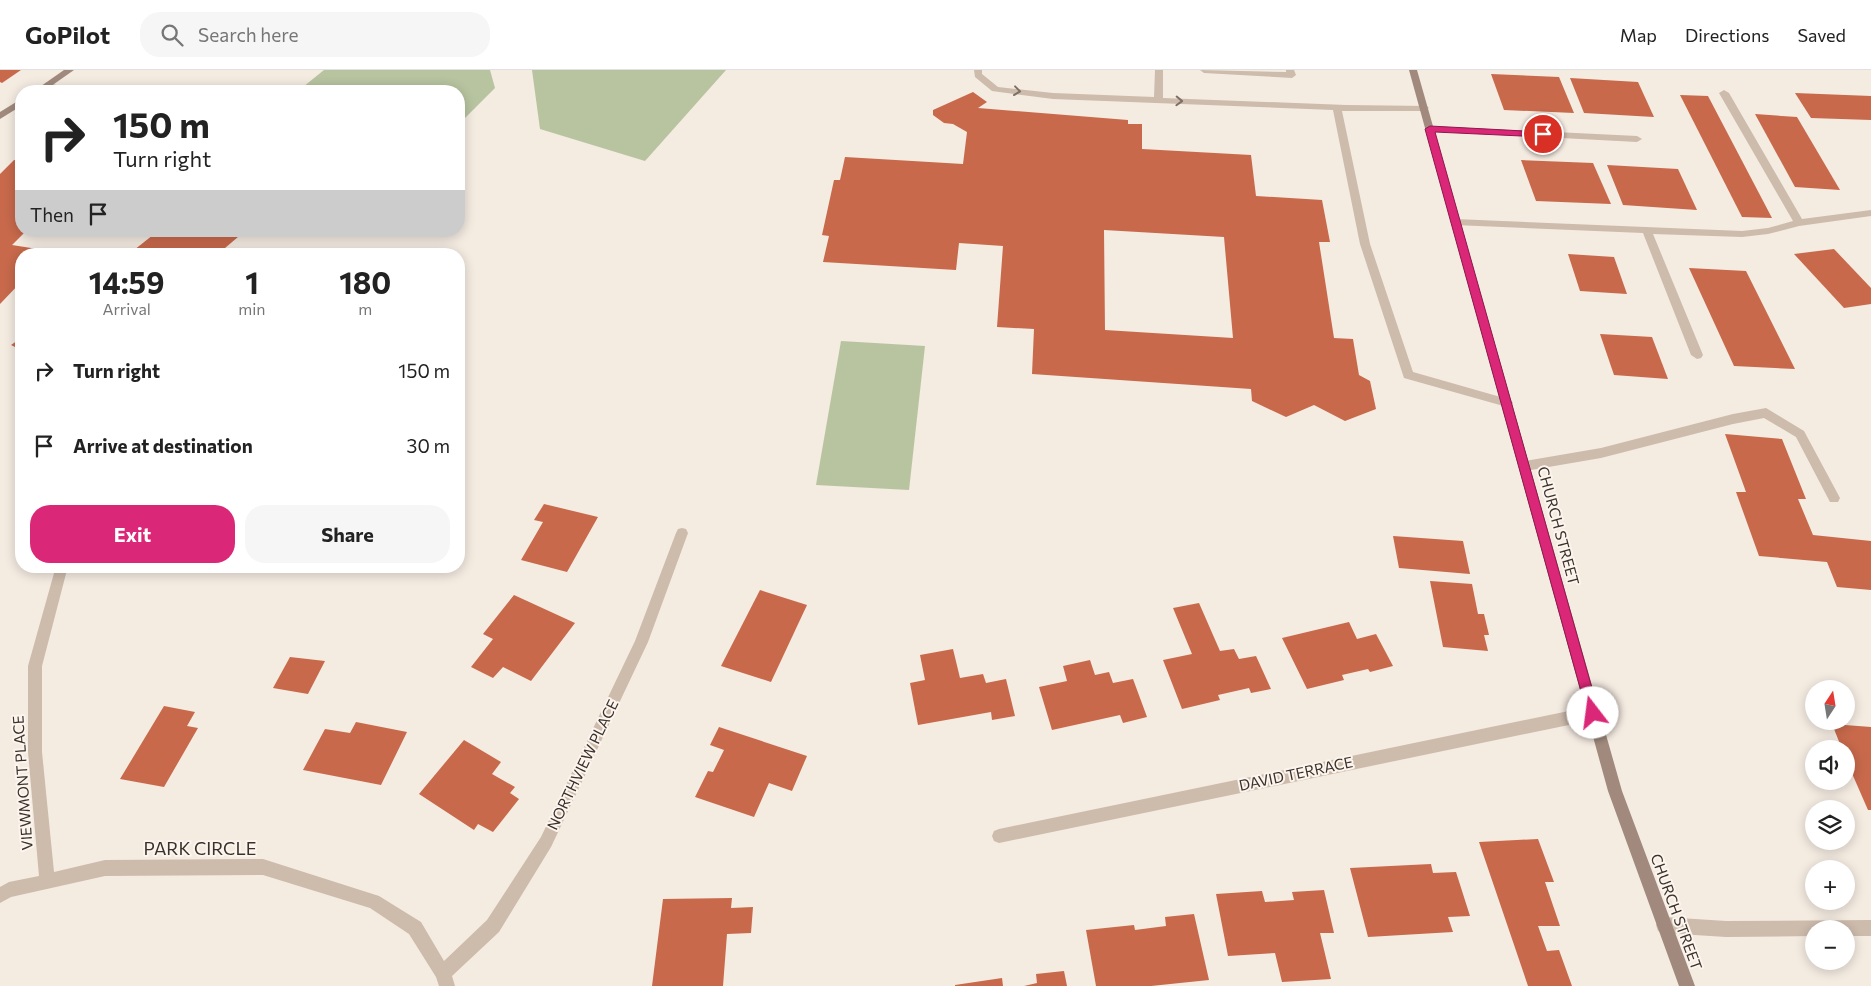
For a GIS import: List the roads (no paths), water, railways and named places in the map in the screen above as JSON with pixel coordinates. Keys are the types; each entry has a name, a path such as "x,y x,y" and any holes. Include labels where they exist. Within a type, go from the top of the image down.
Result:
{"street":[{"path":"48,85 70,70"},
{"path":"978,70 978,75 995,89 1053,96 1337,108 1424,108"},
{"path":"1158,100 1159,70"},
{"path":"1204,70 1292,75 1290,70"},
{"name":"CHURCH STREET","path":"1413,70 1615,791 1686,986"},
{"path":"1724,94 1799,223"},
{"path":"0,116 15,106"},
{"path":"1337,108 1365,244 1408,376 1506,403"},
{"path":"1430,129 1637,139"},
{"path":"1455,222 1742,234 1768,231 1799,223 1871,213"},
{"path":"1646,229 1697,355"},
{"path":"1525,466 1601,453 1733,419 1766,413 1800,434 1834,498"},
{"name":"NORTHVIEW PLACE","path":"445,979 493,926 546,842 641,642 682,533"},
{"name":"VIEWMONT PLACE","path":"47,881 34,752 35,666 60,573"},
{"name":"DAVID TERRACE","path":"999,836 1593,713"},
{"name":"PARK CIRCLE","path":"0,895 9,890 105,868 263,867 374,901 415,928 445,979"},
{"path":"1664,925 1726,929 1871,928"}]}
